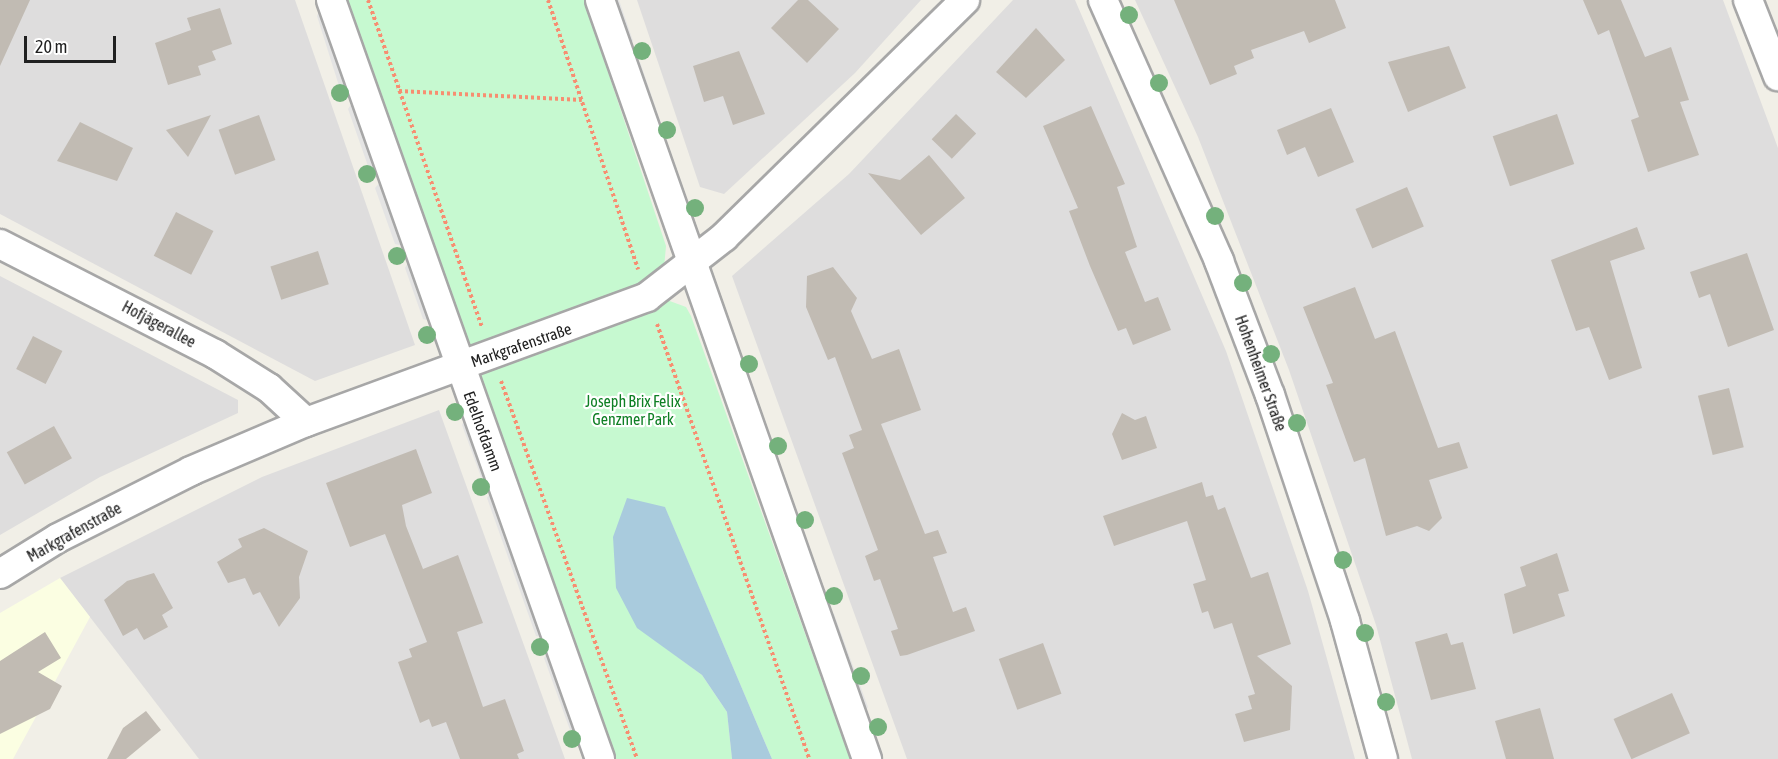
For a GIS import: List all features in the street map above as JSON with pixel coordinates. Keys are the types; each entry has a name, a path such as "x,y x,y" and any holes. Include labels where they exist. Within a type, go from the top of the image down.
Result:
{"street":[{"name":"Edelhofdamm","path":"332,0 459,366 600,759"},
{"path":"600,0 690,268 867,759"},
{"name":"Markgrafenstraße","path":"0,574 58,537 191,471 306,422 648,297 690,268 858,111 965,0"},
{"name":"Hohenheimer Straße","path":"1103,0 1219,261 1270,395 1345,621 1383,759"},
{"path":"1748,0 1778,76"},
{"name":"Hofjägerallee","path":"0,244 215,354 269,388 306,422"}],"path":[{"path":"368,0 486,339"},
{"path":"548,0 640,277"},
{"path":"399,91 582,100"},
{"path":"653,314 809,759"},
{"path":"498,374 637,759"}],"shaded area":[{"path":"0,0 295,0 415,345 315,381 0,214"},
{"path":"610,0 619,0 633,41 627,50"},
{"path":"637,0 921,0 855,73 724,194 700,187"},
{"path":"1013,0 1075,0 1226,351 1308,591 1355,759 907,759 732,276 849,174"},
{"path":"1135,0 1723,0 1778,148 1778,759 1412,759 1376,625 1289,370 1198,137"},
{"path":"320,9 351,89 339,86 317,16"},
{"path":"630,60 640,62 662,126 656,139"},
{"path":"352,103 378,167 368,166 348,109"},
{"path":"382,180 404,246 395,244 375,188"},
{"path":"409,261 430,321 423,319 405,268"},
{"path":"0,276 238,400 238,413 100,477 0,535"},
{"path":"439,410 565,759 199,759 60,578 262,477"},
{"path":"465,418 487,480 481,477 462,425"},
{"path":"491,491 545,638 536,636 487,498"},
{"path":"60,578 90,617 13,759 0,759 0,613"},
{"path":"824,612 834,614 868,707 861,716"},
{"path":"549,650 578,732 570,730 544,658"}],"green space":[{"path":"336,0 584,0 666,246 664,268 636,288 470,348 462,345"},
{"name":"Joseph Brix Felix Genzmer Park","path":"667,300 686,307 691,316 850,759 772,759 665,508 637,627 702,675 727,712 732,759 606,759 476,380 490,369"}],"water":[{"path":"627,498 665,507 772,759 732,759 727,712 702,675 637,628 616,588 613,537"}],"building":[{"path":"0,0 30,0 0,66"},
{"path":"798,0 808,0 839,29 807,63 771,28"},
{"path":"1174,0 1335,0 1346,28 1309,43 1304,31 1251,50 1254,58 1234,66 1237,74 1210,85"},
{"path":"1583,0 1621,0 1645,57 1671,47 1689,100 1680,102 1699,155 1648,172 1631,120 1639,117 1609,30 1598,35"},
{"path":"220,8 232,44 212,51 216,60 198,66 201,75 168,85 155,43 191,30 187,18"},
{"path":"1036,28 1065,60 1026,98 996,72"},
{"path":"1449,46 1466,88 1408,112 1388,62"},
{"path":"739,51 765,114 733,125 723,96 704,102 693,66"},
{"path":"1091,106 1125,184 1117,187 1137,247 1125,252 1145,302 1158,297 1171,330 1133,345 1126,328 1118,331 1090,266 1069,211 1078,208 1043,126"},
{"path":"1331,108 1354,162 1318,177 1305,147 1287,155 1277,130"},
{"path":"956,114 976,133 952,159 932,139"},
{"path":"1557,114 1574,164 1510,186 1493,136"},
{"path":"211,115 188,157 166,130"},
{"path":"259,115 275,160 235,175 219,130"},
{"path":"80,122 133,148 117,181 57,161"},
{"path":"929,155 965,198 921,235 868,173 900,180"},
{"path":"1407,187 1424,227 1372,248 1355,209"},
{"path":"176,212 213,231 191,275 154,256"},
{"path":"1637,227 1645,249 1610,261 1642,368 1609,380 1589,327 1576,331 1551,260"},
{"path":"318,251 329,284 281,300 270,266"},
{"path":"1747,253 1774,330 1728,347 1710,294 1699,298 1690,272"},
{"path":"833,267 857,298 851,311 872,359 899,349 921,410 881,424 925,534 938,530 947,553 933,557 953,612 966,607 975,631 907,655 900,656 891,631 898,629 880,579 874,581 865,556 878,550 842,453 854,448 849,435 862,430 835,357 828,360 806,307 807,276"},
{"path":"1355,287 1375,339 1395,331 1438,448 1459,442 1468,468 1429,480 1442,518 1429,531 1417,526 1386,536 1365,458 1354,462 1326,385 1333,383 1303,307"},
{"path":"33,336 62,351 46,384 16,369"},
{"path":"1729,388 1744,447 1713,455 1698,396"},
{"path":"1122,413 1135,420 1146,416 1157,448 1122,460 1112,434"},
{"path":"54,426 72,458 25,485 7,452"},
{"path":"416,449 432,493 402,505 406,526 423,569 458,555 483,623 457,632 483,707 505,699 524,751 517,754 519,759 460,759 446,722 432,727 429,719 420,723 398,662 412,657 409,649 427,642 385,534 350,547 326,483"},
{"path":"1202,482 1206,497 1213,495 1218,510 1225,507 1251,578 1268,572 1291,644 1257,656 1292,686 1290,730 1244,742 1235,714 1252,709 1248,696 1255,694 1232,623 1214,629 1208,611 1202,613 1193,584 1206,580 1187,521 1114,546 1103,516"},
{"path":"264,528 308,551 299,577 300,598 279,627 260,592 253,595 245,578 228,583 217,562 242,547 238,539"},
{"path":"1557,553 1569,591 1558,594 1565,616 1513,634 1504,594 1526,586 1520,567"},
{"path":"154,573 173,608 162,615 168,627 144,640 137,628 123,636 104,600 127,581"},
{"path":"45,632 61,658 38,672 62,686 50,709 0,734 0,661"},
{"path":"1447,633 1451,645 1463,642 1476,689 1431,700 1415,642"},
{"path":"1043,643 1061,694 1017,710 999,659"},
{"path":"1672,693 1690,733 1631,759 1614,719"},
{"path":"1540,708 1554,759 1506,759 1495,721"},
{"path":"146,711 161,730 126,759 107,759 123,728"}]}
